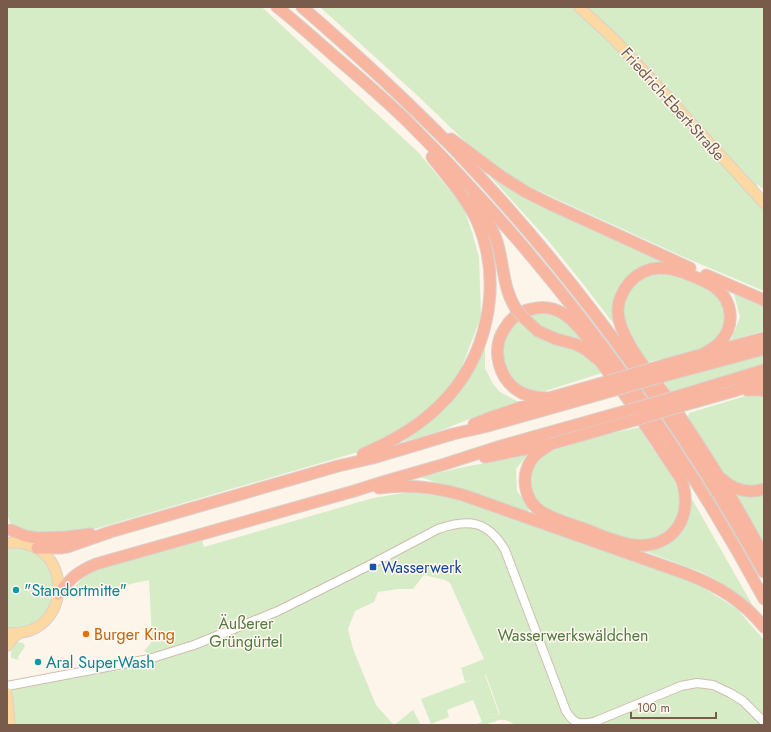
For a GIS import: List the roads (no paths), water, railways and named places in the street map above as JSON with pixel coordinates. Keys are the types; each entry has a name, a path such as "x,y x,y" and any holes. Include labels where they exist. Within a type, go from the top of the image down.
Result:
{"highway":[{"path":"277,7 383,98 410,124 462,177 551,279 637,394 689,470 764,599"},
{"path":"302,7 356,54 426,121 499,199 543,250 595,315 678,429 723,501 764,572"},
{"path":"356,75 381,106 432,157 487,220 493,230 499,248 508,294 516,309 524,319 545,334 585,349 605,366 681,479 686,493 686,503 680,523 671,534 659,541 646,545 634,545 624,543 558,520 542,512 533,504 528,496 525,486 525,475 533,458 540,451 551,444"},
{"path":"426,121 502,177 526,192 604,230 764,300"},
{"path":"338,466 399,437 418,424 440,405 454,389 470,365 480,344 488,312 490,288 490,268 484,239 471,208 432,157"},
{"path":"703,354 717,345 729,329 730,309 724,296 709,283 677,270 663,268 650,269 638,275 627,286 621,297 618,310 620,324 623,331 636,354 674,407 716,472 764,556"},
{"path":"549,398 536,397 519,391 506,380 502,374 498,361 498,346 500,337 506,326 521,313 534,308 555,309 565,315 579,328 634,402 687,480 721,523"},
{"path":"595,315 636,354"},
{"path":"37,548 67,547 110,532 338,466 379,456 453,434 484,428 612,385 654,368 764,338"},
{"path":"453,434 489,418 549,398 660,377 764,349"},
{"path":"58,594 72,578 96,564 354,491 501,446 632,415 678,402 764,370"},
{"path":"678,402 734,391 764,381"},
{"path":"734,391 764,391"},
{"path":"445,464 501,455 551,444 632,415"},
{"path":"716,472 726,482 737,489 750,491 764,489"},
{"path":"354,491 387,487 416,486 463,495 704,581 720,589 745,607 764,627"},
{"path":"9,527 25,536 37,538 67,537 110,532"}],"main road":[{"name":"Friedrich-Ebert-Straße","path":"579,7 613,38 632,58 764,203"},
{"path":"9,527 19,543"},
{"path":"7,543 28,544 37,548 50,560 56,571 58,581 58,594 55,607 44,622 23,633 7,633"},
{"path":"7,646 18,634"},
{"path":"7,693 10,725"}],"street":[{"path":"7,686 149,659 194,645 278,611 438,529 450,525 466,523 479,525 487,529 494,534 505,550 566,711 570,718 574,721 584,724 594,722 681,686 697,683 713,685 730,693 743,702 764,722"}],"place":[{"name":"Wasserwerk","path":"373,567"},
{"name":"\"Standortmitte\"","path":"16,590"},
{"name":"Burger King","path":"86,634"},
{"name":"Aral SuperWash","path":"38,662"}],"park label":[{"name":"Äußerer Grüngürtel","path":"246,632"},
{"name":"Wasserwerkswäldchen","path":"573,635"}]}
